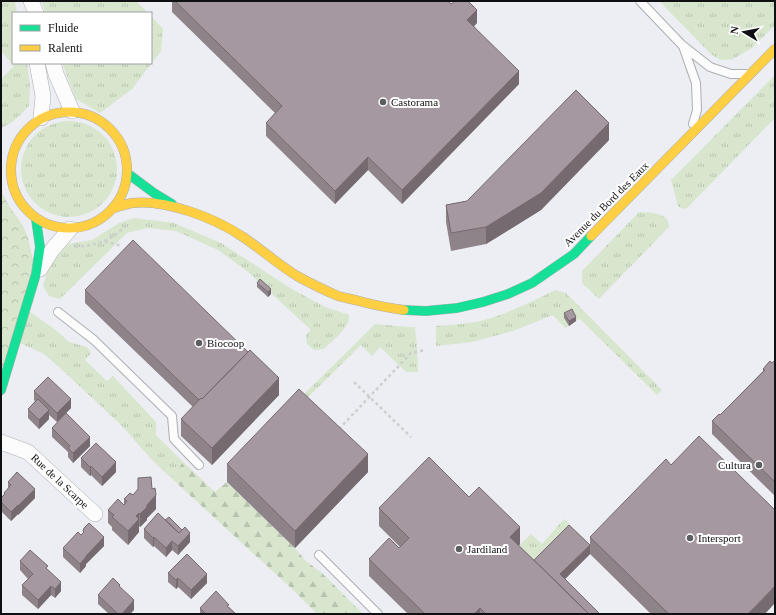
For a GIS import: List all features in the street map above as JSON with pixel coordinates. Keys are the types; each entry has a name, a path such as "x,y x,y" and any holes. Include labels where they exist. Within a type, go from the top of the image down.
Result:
{"street":[{"path":"31,1 31,12"},
{"path":"31,1 36,12"},
{"name":"Avenue du Bord des Eaux","path":"114,208 143,203 162,204 192,212 220,224 242,236 296,275 338,296 388,308 426,311 457,308 483,302 508,294 532,283 574,254 775,49"},
{"path":"37,64 43,96 41,118"},
{"path":"53,64 72,111"},
{"path":"72,111 92,116 103,122 114,132 126,159 127,173 123,192 114,208 104,217 92,224 70,229 52,227 36,219 23,207 14,192 10,175 12,155 16,138 29,126 41,118 58,112 72,111"},
{"path":"1,166 10,175"},
{"name":"Avenue du Bord des Eaux","path":"127,173 154,193 177,207"},
{"path":"1,390 36,274 40,247 36,219"},
{"path":"36,274 52,250 70,229"},
{"name":"Rue de la Scarpe","path":"1,442 28,452 95,514"}],"lane":[{"path":"640,1 682,45 710,68 731,74 752,73"},
{"path":"682,45 696,83 697,110 689,137"},
{"path":"58,312 94,340 172,416 174,439 199,465"},
{"path":"319,555 378,614"}],"path":[{"path":"52,250 87,246 105,241 121,230 140,210 143,203"},
{"path":"105,241 122,247"},
{"path":"338,429 411,353 425,350"},
{"path":"354,382 411,438"}],"green space":[{"path":"1,1 15,1 17,12 12,12 12,64 1,51"},
{"path":"42,1 136,1 147,12 45,12"},
{"path":"659,1 775,1 775,25 752,48 733,59 721,60 712,55"},
{"path":"152,17 163,29 161,51 152,63"},
{"path":"12,64 27,64 30,84 29,106 13,121 1,128 1,79 14,66"},
{"path":"62,64 151,64 132,89 100,113 76,99"},
{"path":"775,75 775,118 687,208 679,207 671,180"},
{"path":"69,121 87,125 103,135 113,151 117,169 113,187 103,203 87,213 69,217 51,213 35,203 25,187 21,169 25,151 35,135 51,125"},
{"path":"1,191 9,206 23,226 26,309 57,331 69,342 87,347 91,353 85,360 107,381 113,376 156,422 156,435 183,462 171,478 152,460 121,425 59,367 44,354 16,341"},
{"path":"1,191 9,206 23,226 28,237 36,274 1,390"},
{"path":"639,212 654,213 663,216 666,218 669,227 599,299 582,283 582,271"},
{"path":"134,218 174,223 221,243 292,289 325,307 349,315 349,320 340,334 324,349 314,350 307,344 306,335 311,330 248,272 218,250 176,231 147,228 127,233 60,299 49,296 43,286 49,265 68,244 92,240 119,223"},
{"path":"556,290 566,293 662,390 657,395 580,319 576,321 564,318 569,326 565,328 553,315 513,331 472,342 436,346 436,326 486,320"},
{"path":"375,324 415,327 418,372 406,372 380,347 372,356 361,345 293,412 289,409"},
{"path":"183,462 215,492 227,482 295,548 306,561 322,573 363,614 317,614 292,589 171,478"},
{"path":"564,519 595,549 590,554 569,534 530,574 510,554 531,534 542,544"}],"building":[{"name":"Castorama","path":"175,1 448,1 451,4 455,1 468,1 477,10 467,20 519,71 402,190 368,157 335,191 266,123 282,106"},
{"path":"576,90 609,123 541,193 486,227 451,233 446,205 467,201"},
{"path":"133,240 248,352 202,399 201,398 199,400 85,290"},
{"path":"260,279 271,289 268,292 257,283"},
{"path":"572,309 576,317 569,321 564,313"},
{"path":"250,350 279,378 212,448 181,419"},
{"name":"Cultura","path":"775,360 775,482 712,421 719,414 720,415 765,370 763,369 770,361 772,363"},
{"path":"48,377 71,399 57,413 34,391"},
{"path":"299,389 368,454 295,531 227,464"},
{"path":"38,399 49,410 39,420 28,409"},
{"path":"66,413 90,437 73,453 68,448 70,446 52,428"},
{"name":"Intersport","path":"699,436 775,510 775,586 748,614 669,614 590,537 666,459 671,465"},
{"path":"96,443 116,462 102,477 81,458"},
{"name":"Jardiland","path":"429,457 469,497 479,487 520,527 510,537 589,614 486,614 480,608 474,614 425,614 369,559 389,538 399,548 409,538 379,508"},
{"path":"17,472 35,489 11,512 1,502 1,498 11,485 8,482"},
{"path":"151,477 152,489 155,488 156,495 147,507 136,516 139,519 128,531 112,517 114,515 108,510 118,499 124,505 127,501 124,499 130,493 133,495 138,489 138,478"},
{"path":"158,513 179,533 185,527 190,533 178,546 172,541 166,548 144,529"},
{"path":"169,517 182,530 179,533 165,520"},
{"path":"89,523 104,537 80,564 63,548 78,532 81,535 84,532 84,528"},
{"path":"569,525 590,545 560,574 600,614 589,614 534,560"},
{"path":"30,550 48,566 46,568 61,582 55,589 51,586 38,600 22,585 33,574 20,561"},
{"path":"187,554 207,574 191,590 178,578 176,580 168,573"},
{"path":"113,578 134,600 122,614 118,614 98,595"},
{"path":"216,591 229,605 227,606 236,614 204,614 205,613 200,608"}],"traffic: fast":[{"path":"127,173 172,204"},
{"path":"1,390 36,274 40,247 36,219"},
{"path":"404,310 426,311 457,308 508,294 532,283 574,254 591,236"}],"traffic: slow":[{"path":"591,236 775,49"},
{"path":"69,112 91,116 101,121 110,129 118,138 123,148 127,170 123,192 118,202 110,211 101,219 91,224 69,228 47,224 37,219 28,211 20,202 15,192 11,170 15,148 20,138 28,129 37,121 47,116 69,112"},
{"path":"114,208 125,204 145,203 160,204 190,211 232,230 297,276 338,296 404,310"}],"place":[{"name":"Castorama","path":"383,102"},
{"name":"Biocoop","path":"199,343"},
{"name":"Cultura","path":"759,465"},
{"name":"Intersport","path":"690,538"},
{"name":"Jardiland","path":"459,549"}]}
